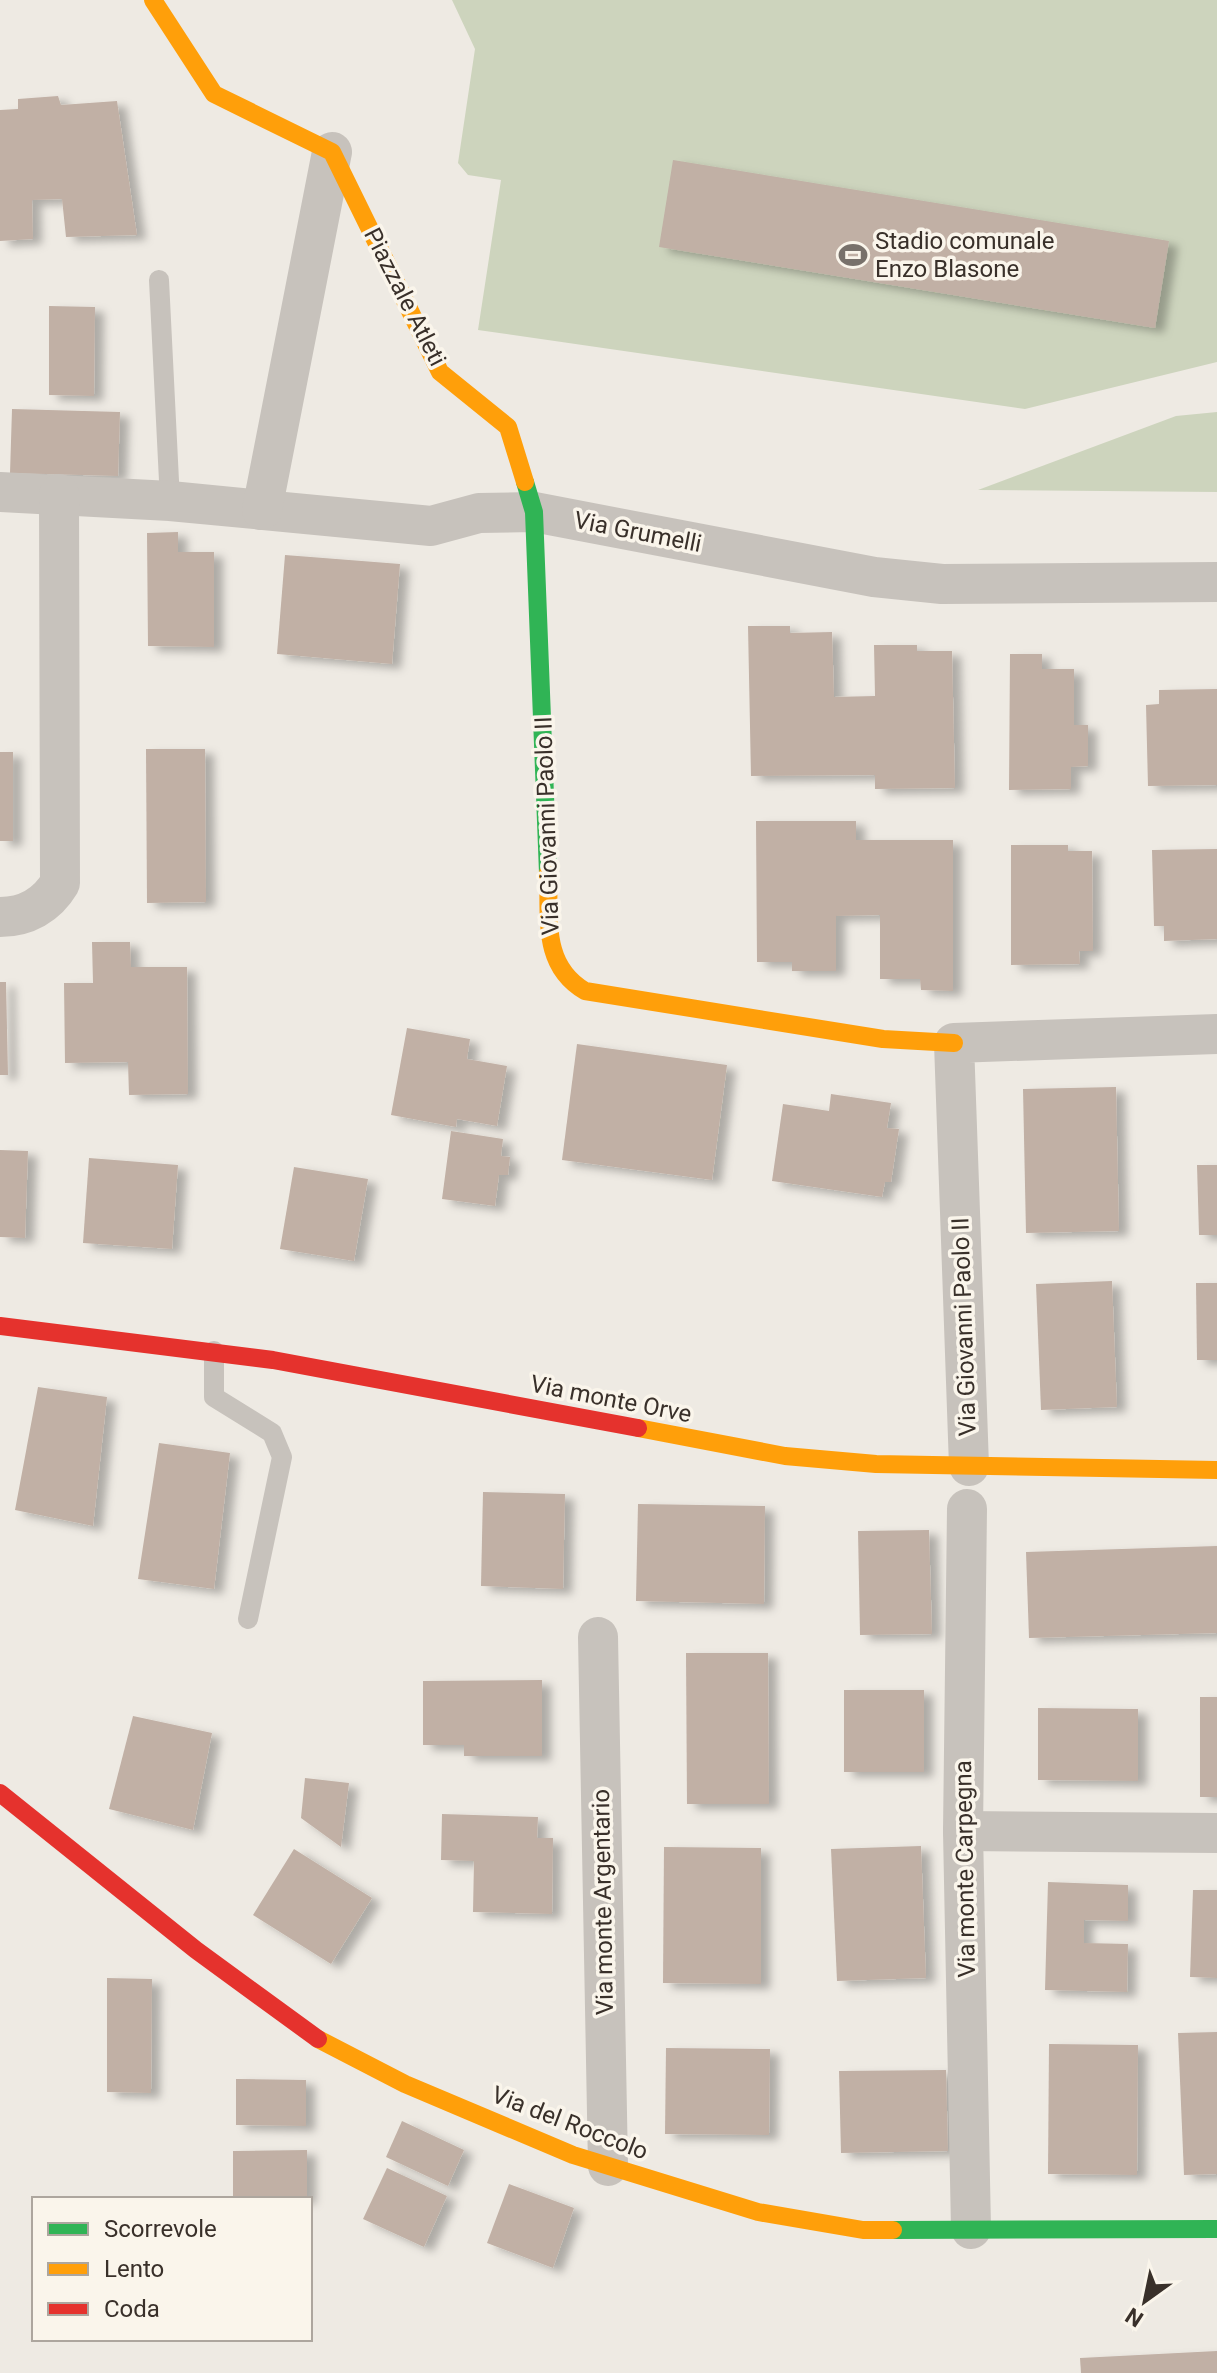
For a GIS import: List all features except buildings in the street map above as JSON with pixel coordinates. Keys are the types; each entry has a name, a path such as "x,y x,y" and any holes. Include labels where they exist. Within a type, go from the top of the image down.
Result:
{"street":[{"path":"153,0 214,94 332,152 262,510"},
{"name":"Piazzale Atleti","path":"332,152 440,372 508,427 534,512"},
{"name":"Via Grumelli","path":"0,492 170,501 431,526 479,513 534,512 874,577 942,584 1217,582"},
{"path":"0,917 19,917 52,897 60,883 59,494"},
{"name":"Via Giovanni Paolo II","path":"534,512 551,942 555,966 570,983 585,991 883,1039 954,1043 1217,1034"},
{"name":"Via Giovanni Paolo II","path":"954,1043 969,1466"},
{"name":"Via monte Orve","path":"0,1326 214,1351 785,1456 876,1464 1217,1470"},
{"name":"Via monte Carpegna","path":"967,1509 963,1831 971,2229"},
{"name":"Via monte Argentario","path":"598,1637 608,2166"},
{"name":"Via del Roccolo","path":"0,1793 196,1950 318,2039 405,2084 573,2155 758,2212 863,2230 1217,2229"},
{"path":"963,1831 1217,1833"}],"lane":[{"path":"159,280 170,501"},
{"path":"214,1351 214,1397 272,1433 282,1457 248,1619"}],"green space":[{"name":"Stadio comunale Enzo Blasone","path":"452,0 1217,0 1217,362 1025,409 478,330 501,180 468,175 458,163 475,49"},
{"path":"1217,412 1217,492 978,490 1176,416"}],"traffic: fast":[{"path":"525,482 534,512 548,873"},
{"path":"893,2230 1217,2229"}],"traffic: slow":[{"path":"153,0 214,94 332,152 440,372 508,427 525,482"},
{"path":"548,873 549,923 554,954 571,980 585,991 883,1039 954,1043"},
{"path":"638,1428 785,1456 876,1464 1217,1470"},
{"path":"318,2039 405,2084 573,2155 758,2212 863,2230 893,2230"}],"traffic: jam":[{"path":"0,1326 273,1360 638,1428"},
{"path":"0,1793 196,1950 318,2039"}],"place":[{"name":"Stadio comunale Enzo Blasone","path":"853,255"}]}
